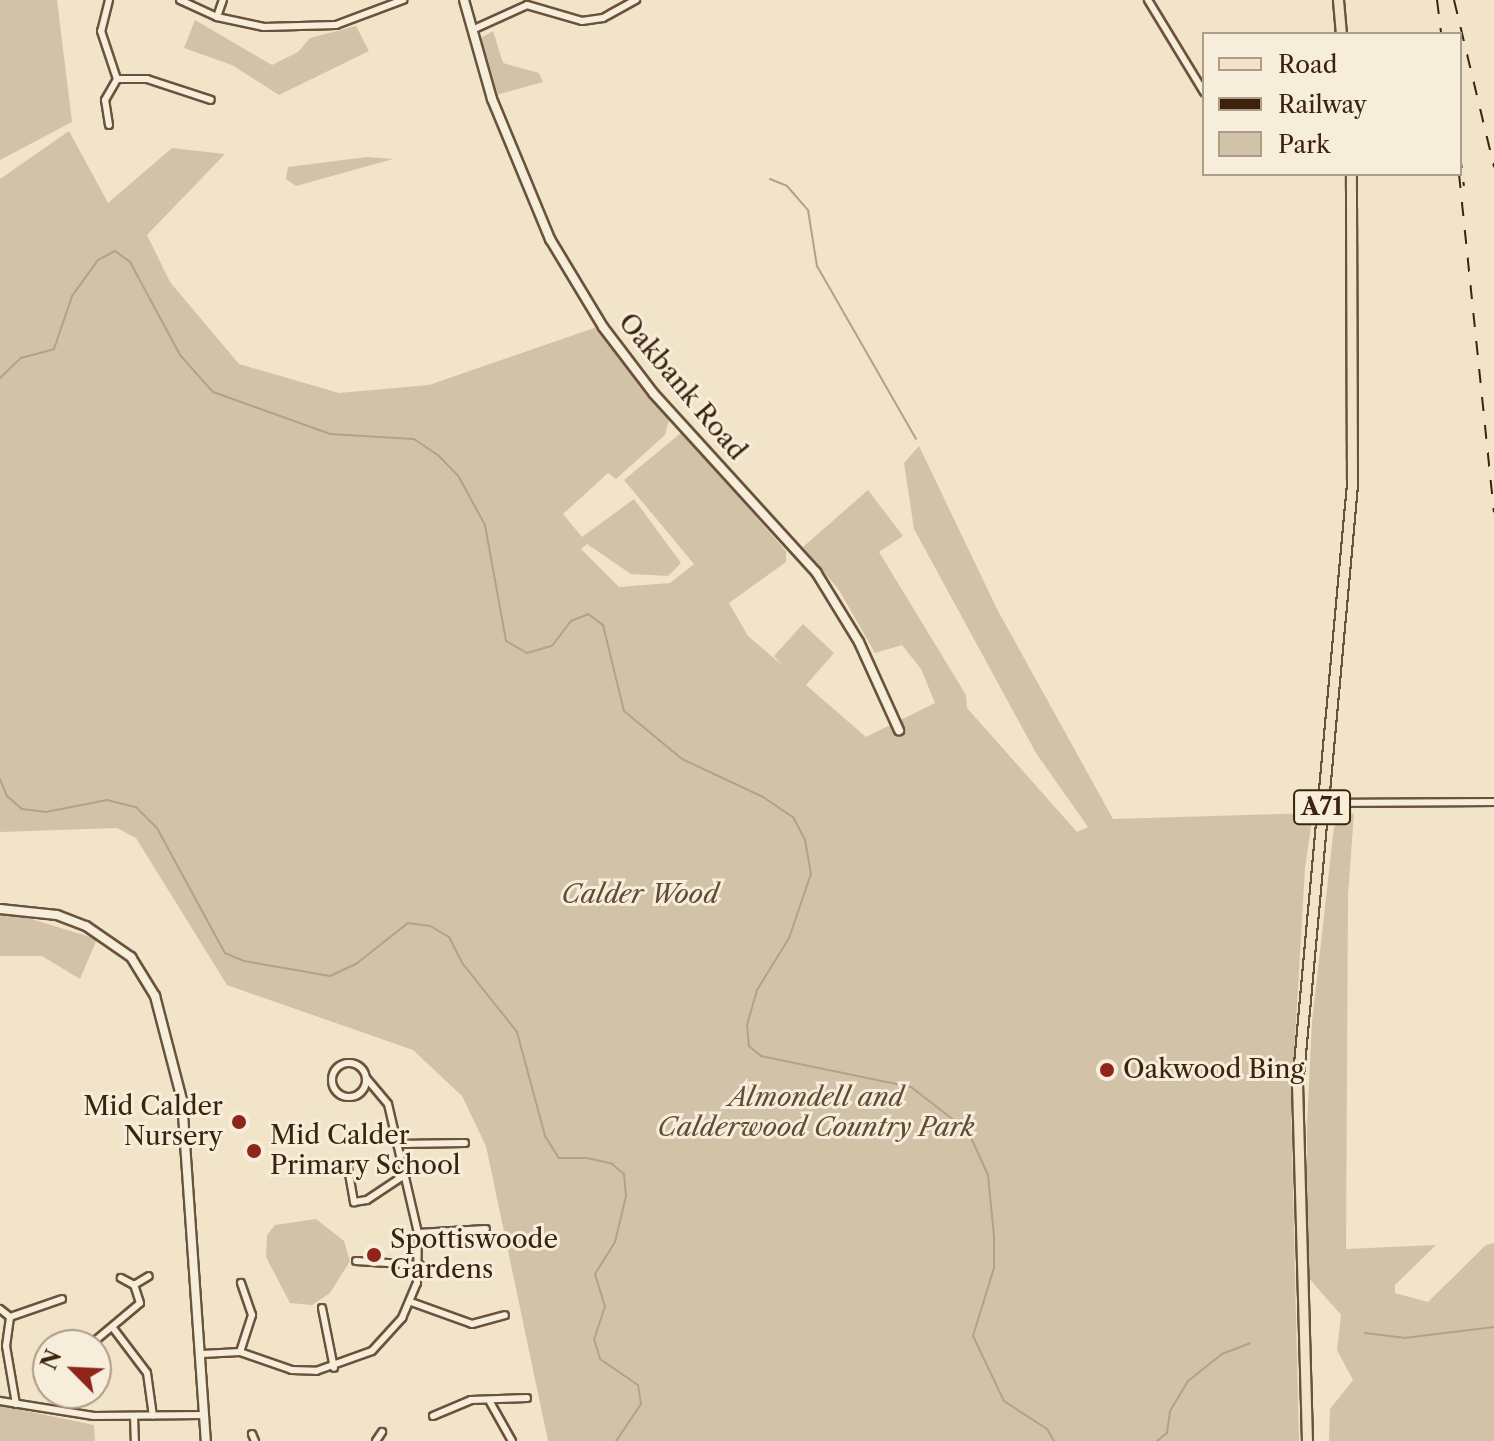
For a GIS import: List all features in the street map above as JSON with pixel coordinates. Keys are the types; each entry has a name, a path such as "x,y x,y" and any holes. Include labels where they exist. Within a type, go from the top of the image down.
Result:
{"main road":[{"path":"1338,0 1341,32"},
{"name":"A71","path":"1307,1441 1297,1086 1337,685 1352,484 1351,176"}],"street":[{"path":"109,0 104,18 105,55 117,79"},
{"path":"180,0 217,17 264,27 336,25 388,3 403,0"},
{"path":"217,17 223,0"},
{"name":"Oakbank Road","path":"464,0 492,99 550,239 603,327 654,394 816,572 859,642 899,730"},
{"path":"472,30 527,5 582,21 603,18 636,0"},
{"path":"1148,0 1202,89"},
{"path":"117,79 147,79 211,100"},
{"path":"109,125 105,100 117,79"},
{"path":"1323,803 1494,802"},
{"path":"0,909 57,915 86,926 131,957 155,996 182,1100 206,1441"},
{"path":"202,1354 240,1352 292,1370 334,1368 372,1351 394,1330 411,1302 420,1265 418,1233 388,1104 366,1078 361,1067 345,1063 335,1070 332,1082 349,1097 360,1093 366,1078"},
{"path":"455,1135 456,1144"},
{"path":"397,1144 465,1143"},
{"path":"348,1168 354,1202 367,1200 406,1174"},
{"path":"418,1233 486,1229"},
{"path":"356,1261 420,1265"},
{"path":"134,1285 149,1276"},
{"path":"121,1278 134,1285 140,1303 113,1328 147,1373 153,1416"},
{"path":"240,1352 252,1315 241,1283"},
{"path":"10,1317 50,1306 62,1299"},
{"path":"411,1302 472,1324 505,1315"},
{"path":"322,1308 334,1368"},
{"path":"0,1309 10,1317"},
{"path":"10,1317 4,1354 16,1404"},
{"path":"433,1416 471,1400 490,1402 527,1398"},
{"path":"0,1401 48,1412 204,1415"},
{"path":"490,1402 512,1441"},
{"path":"134,1416 135,1441"},
{"path":"376,1441 382,1432"}],"green space":[{"path":"0,0 57,0 72,122 0,160"},
{"path":"195,20 272,65 298,52 310,38 356,26 369,51 279,95 232,65 184,48"},
{"path":"493,31 503,63 539,73 543,82 496,95 481,38"},
{"name":"Almondell and Calderwood Country Park","path":"69,131 108,203 172,148 225,154 147,235 170,282 239,364 339,393 429,385 597,327 669,420 665,435 616,479 608,473 563,514 582,537 634,499 681,563 668,576 631,574 587,544 581,549 619,587 670,583 694,564 624,480 682,432 786,551 786,562 729,603 748,636 782,665 774,656 803,624 834,653 806,685 866,737 935,703 921,669 902,645 875,653 839,590 803,547 868,490 903,536 879,552 966,695 967,708 1077,832 1088,827 1036,753 914,529 904,463 919,446 997,609 1113,819 1313,813 1305,868 1291,1108 1299,1441 548,1441 486,1146 462,1096 413,1050 227,985 136,838 117,828 0,832 0,179"},
{"path":"367,157 393,159 296,186 286,179 288,167"},
{"path":"1354,813 1348,895 1346,1249 1436,1245 1395,1285 1395,1293 1428,1302 1486,1245 1494,1243 1494,1441 1329,1441 1330,1409 1353,1380 1337,1350 1341,1315 1307,1276 1307,1125 1312,1022 1334,827"},
{"path":"8,912 97,939 80,979 42,956 0,956 0,913"},
{"path":"316,1219 344,1241 350,1261 330,1293 312,1305 290,1303 266,1257 267,1235 275,1225"},
{"path":"0,1394 21,1410 94,1425 95,1441 0,1441"}],"waterway":[{"path":"770,179 787,186 808,210 817,266 916,439"},
{"path":"0,378 21,358 54,349 72,296 98,260 115,251 130,262 180,355 213,392 330,434 414,439 438,455 459,477 485,525 506,641 527,653 552,646 571,621 588,614 603,625 624,711 682,759 763,797 793,817 805,840 811,874 789,938 757,990 747,1025 749,1046 761,1056 911,1087 968,1131 988,1175 994,1236 994,1268 973,1336 1004,1401 1047,1429 1054,1441"},
{"path":"0,779 7,796 22,809 46,812 107,800 136,807 157,828 225,953 244,961 330,976 356,964 408,923 430,926 449,937 463,964 517,1032 545,1136 559,1158 587,1158 612,1164 624,1174 626,1196 615,1242 595,1274 605,1306 594,1339 600,1359 638,1385 641,1404 616,1441"},
{"path":"1365,1333 1404,1338 1494,1327"},
{"path":"1157,1441 1167,1433 1170,1411 1188,1381 1222,1354 1250,1343"}],"railway":[{"path":"1437,0 1441,32"},
{"path":"1454,0 1462,32"},
{"path":"1462,33 1494,167"},
{"path":"1462,170 1464,186"},
{"path":"1459,176 1494,512"}],"place":[{"name":"Oakwood Bing","path":"1107,1070"},
{"name":"Mid Calder Nursery","path":"239,1122"},
{"name":"Mid Calder Primary School","path":"254,1151"},
{"name":"Spottiswoode Gardens","path":"374,1255"}],"park label":[{"name":"Calder Wood","path":"640,895"}]}
